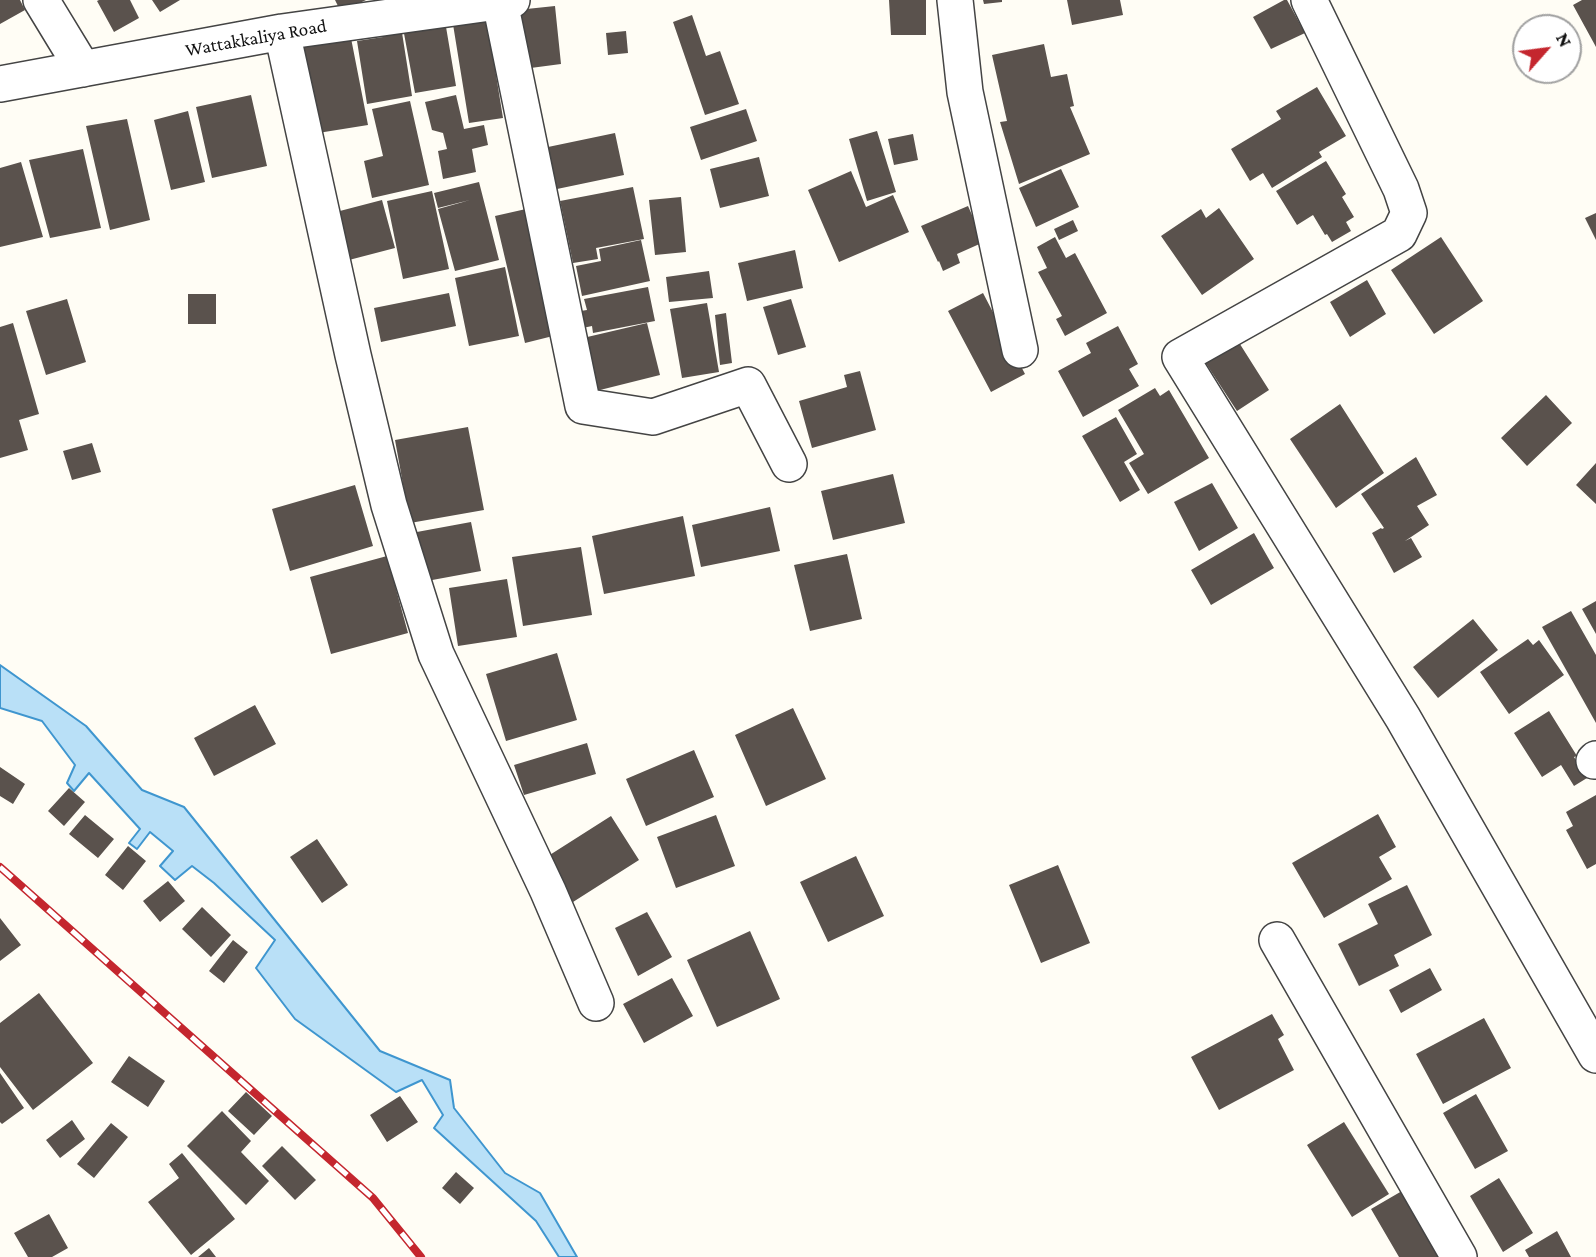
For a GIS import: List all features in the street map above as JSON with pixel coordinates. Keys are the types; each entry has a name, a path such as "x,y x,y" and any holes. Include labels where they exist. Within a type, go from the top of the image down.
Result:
{"street":[{"path":"41,0 83,69"},
{"path":"955,0 965,92 1020,350"},
{"path":"1309,0 1401,189 1409,214 1399,234 1180,357 1403,718 1596,1055"},
{"path":"506,1 583,406 653,417 748,385 789,464"},
{"name":"Wattakkaliya Road","path":"0,84 282,32 506,1"},
{"path":"282,32 389,505 436,654 548,891 596,1003"},
{"path":"1277,940 1459,1257"}],"water":[{"path":"0,665 86,726 142,790 184,807 380,1051 450,1080 454,1108 505,1173 540,1193 577,1257 559,1257 536,1221 434,1128 443,1115 422,1080 396,1092 295,1019 256,968 275,940 192,866 175,880 160,866 173,851 150,832 137,849 129,843 140,829 89,773 74,791 67,783 75,765 42,721 0,708"}],"building":[{"path":"0,0 20,0 25,10 0,24"},
{"path":"130,0 139,18 114,32 97,1"},
{"path":"152,0 180,0 160,12"},
{"path":"335,0 366,0 341,12"},
{"path":"889,0 926,0 926,35 891,35"},
{"path":"983,0 1002,0 1002,2 984,4"},
{"path":"1067,0 1120,0 1123,15 1072,25"},
{"path":"1287,0 1305,33 1271,49 1253,17"},
{"path":"1582,0 1596,0 1596,47 1582,21 1582,14 1578,14 1573,5"},
{"path":"555,6 561,64 523,69 517,10"},
{"path":"485,7 503,118 469,123 451,12"},
{"path":"692,15 706,56 720,51 739,104 705,115 673,22"},
{"path":"400,20 412,96 367,104 357,41 383,37 381,24"},
{"path":"445,21 456,86 415,93 403,28"},
{"path":"626,31 628,53 608,55 606,33"},
{"path":"350,33 368,125 318,133 302,42"},
{"path":"1044,44 1051,77 1067,74 1074,106 1070,107 1090,154 1019,184 1000,122 1007,121 992,55"},
{"path":"1317,87 1346,136 1319,152 1322,157 1272,188 1263,173 1250,181 1231,149 1281,119 1276,111"},
{"path":"251,95 267,166 212,178 196,107"},
{"path":"456,95 464,129 484,125 488,145 472,149 476,172 443,179 438,151 447,149 443,133 432,130 425,102"},
{"path":"410,101 429,185 372,198 364,161 383,156 372,109"},
{"path":"746,109 757,141 701,160 690,127"},
{"path":"188,111 205,182 171,190 154,120"},
{"path":"127,119 150,220 110,230 86,126"},
{"path":"877,131 896,192 867,201 849,139"},
{"path":"615,133 624,175 557,189 548,147"},
{"path":"913,134 918,160 894,165 888,139"},
{"path":"83,149 101,228 50,238 29,160"},
{"path":"759,157 769,196 720,208 710,169"},
{"path":"1326,161 1346,194 1342,197 1354,217 1346,222 1351,231 1332,242 1313,215 1297,225 1276,191"},
{"path":"21,162 43,237 0,247 0,168"},
{"path":"1061,169 1079,207 1036,227 1019,188"},
{"path":"851,171 866,207 893,195 909,232 839,262 808,190"},
{"path":"479,182 499,260 455,271 438,209 470,200 438,208 434,193"},
{"path":"633,187 644,239 596,248 598,259 573,263 560,201"},
{"path":"432,191 449,269 403,279 387,201"},
{"path":"681,197 686,252 655,255 649,200"},
{"path":"382,200 395,248 349,260 336,212"},
{"path":"968,206 984,242 957,254 960,263 943,271 921,226"},
{"path":"1219,208 1254,259 1202,295 1161,236 1201,209 1206,218"},
{"path":"526,209 557,335 525,343 495,216"},
{"path":"1596,213 1596,240 1585,218"},
{"path":"1073,220 1078,231 1059,240 1054,229"},
{"path":"1055,237 1066,258 1075,253 1107,313 1065,336 1056,319 1062,316 1038,272 1047,268 1037,247"},
{"path":"1441,237 1483,301 1434,334 1391,270"},
{"path":"641,240 650,281 582,296 576,266 601,261 599,249"},
{"path":"795,250 803,288 747,301 738,263"},
{"path":"505,267 519,336 469,346 455,278"},
{"path":"709,271 713,298 669,302 666,277"},
{"path":"1367,280 1386,314 1350,337 1330,302"},
{"path":"648,287 655,321 593,333 592,326 578,329 574,312 587,310 584,299"},
{"path":"449,293 456,326 381,342 374,308"},
{"path":"983,293 1025,374 991,392 948,311"},
{"path":"188,294 216,294 216,324 188,324"},
{"path":"67,299 86,362 46,375 26,311"},
{"path":"791,299 806,347 778,355 763,307"},
{"path":"707,303 719,372 682,378 670,309"},
{"path":"726,313 732,363 720,365 715,315"},
{"path":"13,323 39,414 19,420 28,450 0,458 0,327"},
{"path":"647,323 660,375 596,391 583,338"},
{"path":"1118,326 1138,364 1129,369 1139,386 1083,417 1058,371 1091,353 1086,343"},
{"path":"1238,341 1269,390 1237,411 1205,362"},
{"path":"860,371 876,430 812,448 799,401 847,387 844,375"},
{"path":"1155,388 1160,396 1169,390 1209,458 1148,494 1129,463 1144,454 1118,410"},
{"path":"1546,395 1572,423 1527,466 1501,438"},
{"path":"1340,404 1384,473 1336,508 1290,439"},
{"path":"1116,417 1137,454 1124,462 1140,490 1120,502 1082,436"},
{"path":"468,427 484,510 410,523 395,440"},
{"path":"92,443 101,472 72,480 63,451"},
{"path":"1416,457 1437,495 1417,506 1429,525 1405,541 1411,538 1422,557 1394,573 1372,533 1384,528 1361,494"},
{"path":"1596,463 1596,504 1576,485"},
{"path":"893,474 905,523 833,540 821,491"},
{"path":"1212,483 1238,528 1199,551 1174,502"},
{"path":"355,485 373,546 290,571 272,509"},
{"path":"770,507 780,551 701,567 692,525"},
{"path":"683,516 695,576 604,594 592,536"},
{"path":"471,522 481,571 416,583 406,534"},
{"path":"1254,533 1274,568 1211,605 1191,570"},
{"path":"581,547 592,615 523,626 512,557"},
{"path":"847,554 862,619 810,631 794,565"},
{"path":"387,556 408,633 331,654 310,577"},
{"path":"507,579 517,637 458,646 449,588"},
{"path":"1596,601 1596,634 1582,609"},
{"path":"1571,611 1596,655 1596,723 1542,627"},
{"path":"1473,619 1498,650 1438,698 1413,667"},
{"path":"1528,639 1533,645 1539,640 1564,675 1509,714 1480,672"},
{"path":"557,653 577,720 506,741 486,674"},
{"path":"255,705 276,744 214,776 194,738"},
{"path":"793,708 826,779 766,806 735,735"},
{"path":"1549,711 1577,756 1574,757 1587,778 1574,786 1561,765 1542,777 1514,733"},
{"path":"587,743 596,774 524,795 514,765"},
{"path":"694,750 714,797 646,826 626,779"},
{"path":"0,767 25,784 13,804 0,796"},
{"path":"69,788 85,802 64,826 48,811"},
{"path":"1596,795 1596,864 1587,869 1566,830 1573,826 1566,812"},
{"path":"1378,814 1396,847 1379,857 1392,879 1324,918 1292,863"},
{"path":"85,815 114,839 98,858 69,834"},
{"path":"716,815 735,866 676,888 657,837"},
{"path":"611,816 639,860 573,902 545,858"},
{"path":"317,839 348,885 322,903 290,857"},
{"path":"128,846 146,861 123,890 105,875"},
{"path":"856,856 884,916 828,942 800,882"},
{"path":"1058,865 1090,943 1041,963 1009,885"},
{"path":"168,881 185,901 160,922 143,901"},
{"path":"1407,885 1432,935 1394,955 1399,966 1359,986 1338,944 1378,924 1368,904"},
{"path":"202,907 231,935 211,957 182,929"},
{"path":"647,912 672,957 638,976 615,928"},
{"path":"0,918 21,945 0,961"},
{"path":"750,931 780,999 717,1027 687,960"},
{"path":"233,940 248,952 224,983 209,971"},
{"path":"1430,968 1442,990 1401,1013 1389,990"},
{"path":"672,978 693,1016 644,1043 623,1004"},
{"path":"39,993 93,1063 33,1110 0,1067 0,1023"},
{"path":"1272,1014 1284,1035 1278,1039 1294,1070 1219,1110 1191,1057"},
{"path":"1484,1018 1511,1068 1443,1104 1416,1054"},
{"path":"129,1056 165,1081 148,1107 111,1082"},
{"path":"0,1073 24,1108 2,1124 0,1122"},
{"path":"246,1092 272,1116 254,1135 228,1111"},
{"path":"1476,1094 1508,1151 1475,1169 1443,1113"},
{"path":"400,1096 418,1122 387,1142 370,1115"},
{"path":"222,1111 251,1141 241,1152 269,1181 246,1205 187,1146"},
{"path":"72,1120 85,1139 60,1158 46,1140"},
{"path":"1344,1122 1389,1194 1352,1217 1307,1145"},
{"path":"111,1123 128,1137 94,1178 77,1164"},
{"path":"282,1146 316,1180 295,1200 262,1166"},
{"path":"182,1153 235,1219 191,1255 148,1202 179,1178 169,1164"},
{"path":"456,1172 474,1188 460,1204 442,1188"},
{"path":"1499,1178 1533,1233 1503,1252 1470,1196"},
{"path":"1414,1184 1457,1257 1399,1257 1371,1209"},
{"path":"49,1214 68,1248 52,1257 28,1257 14,1233"},
{"path":"1557,1231 1571,1257 1529,1257 1525,1250"},
{"path":"209,1248 216,1257 198,1257"}],"railway":[{"path":"0,867 373,1198 421,1257"}]}
